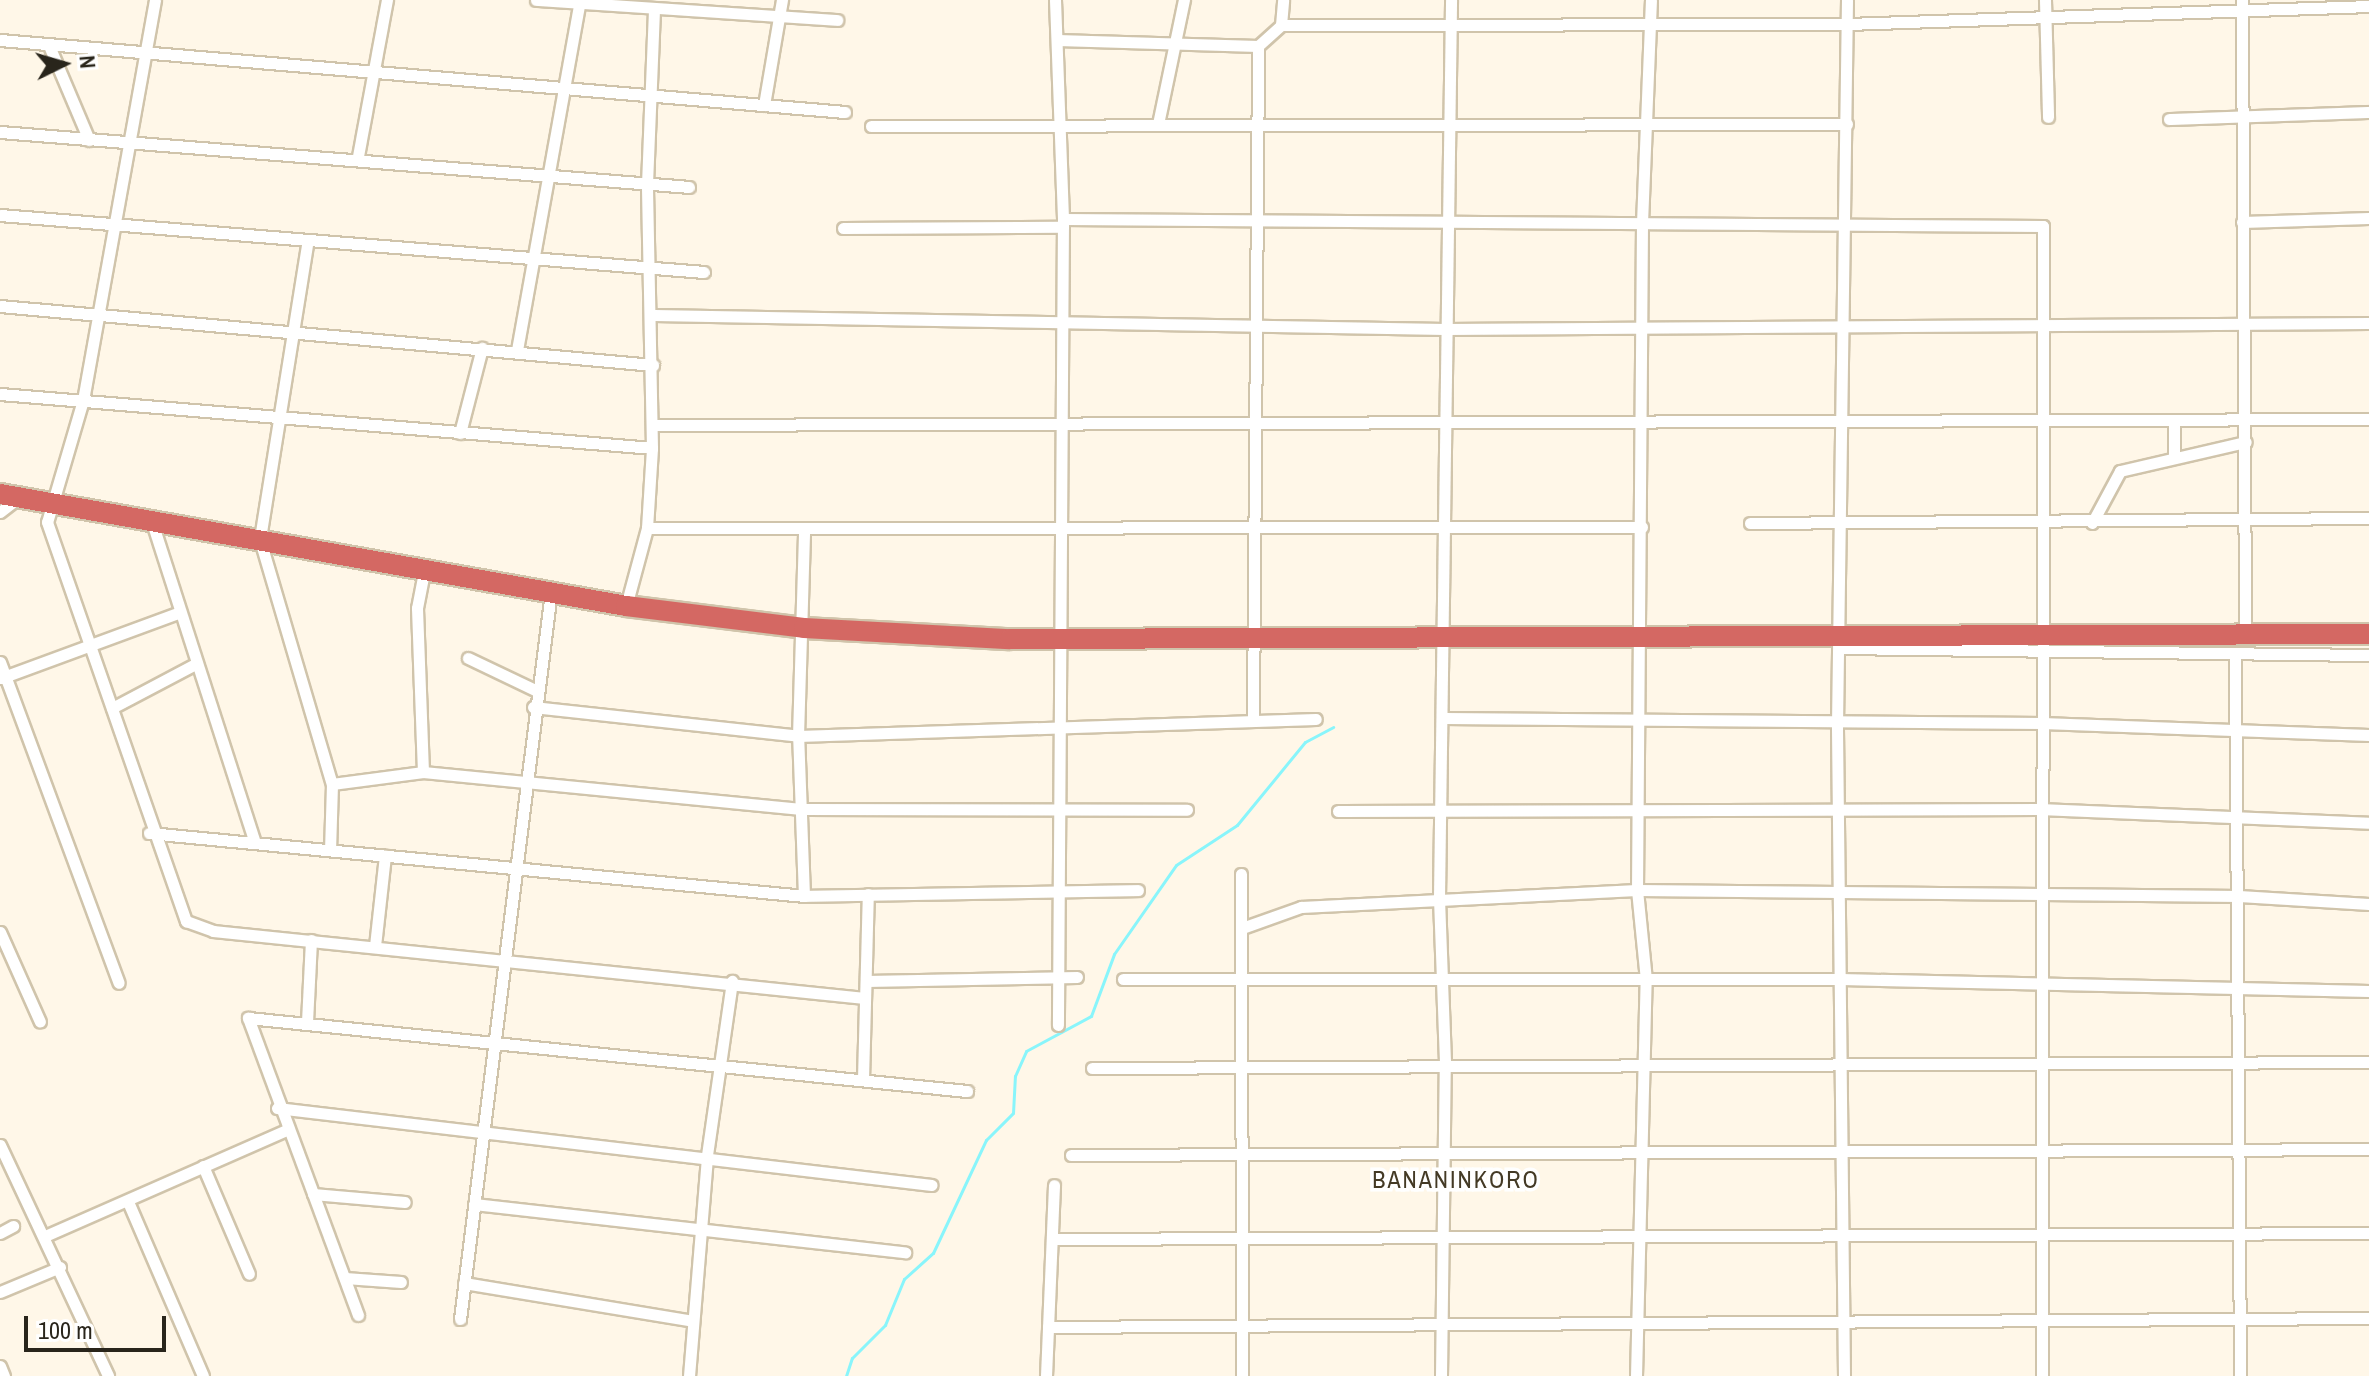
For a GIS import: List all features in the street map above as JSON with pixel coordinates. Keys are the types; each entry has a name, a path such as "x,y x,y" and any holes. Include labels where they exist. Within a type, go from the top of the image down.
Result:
{"highway":[{"path":"9,496 425,567 626,606 804,628 1062,639 1446,633 1643,635 1839,642 2044,642 2245,632 2369,634"}],"street":[{"path":"155,0 83,400 51,505 51,538 92,642 149,833 194,927 732,981 865,998"},
{"path":"358,156 387,0"},
{"path":"536,0 837,20"},
{"path":"764,105 782,0"},
{"path":"1055,0 1063,223 1059,319 1062,639 1058,1025"},
{"path":"1158,124 1184,0"},
{"path":"1281,25 1283,0"},
{"path":"1441,1376 1445,1062 1439,897 1446,633 1442,424 1451,0"},
{"path":"1636,1376 1639,1067 1646,980 1637,890 1643,635 1642,223 1651,0"},
{"path":"1844,1376 1837,725 1847,0"},
{"path":"2045,0 2048,117"},
{"path":"517,350 553,178 580,2"},
{"path":"1057,40 1258,46 1281,25 1847,24 2045,17 2242,5 2369,6"},
{"path":"2242,5 2239,116 2245,319 2245,632"},
{"path":"626,606 647,528 652,448 654,315 648,270 647,184 654,8"},
{"path":"0,40 50,48 845,112"},
{"path":"1253,719 1252,325 1258,46"},
{"path":"50,48 89,140"},
{"path":"2169,119 2369,112"},
{"path":"871,126 1059,122 1158,124 1256,120 1847,124"},
{"path":"0,132 358,156 553,178 689,187"},
{"path":"0,215 307,245 536,263 704,272"},
{"path":"2242,222 2369,218"},
{"path":"843,228 1063,223 2043,226 2041,422 2044,642 2039,809 2042,1376"},
{"path":"307,245 276,418 260,540 332,784 330,850"},
{"path":"0,306 517,350 653,365"},
{"path":"654,315 1059,319 1445,329 2041,326 2245,319 2369,323"},
{"path":"460,433 482,348"},
{"path":"0,394 652,448"},
{"path":"653,425 1062,419 1442,424 1842,421 2174,421 2246,424 2369,419"},
{"path":"2174,421 2174,454"},
{"path":"2092,523 2120,471 2174,454 2246,442"},
{"path":"0,512 9,496"},
{"path":"1750,523 2092,523 2369,518"},
{"path":"151,519 178,613 255,842"},
{"path":"647,528 1062,530 1251,527 1444,530 1642,527"},
{"path":"804,529 804,628 798,736 804,896"},
{"path":"423,772 417,608 425,567"},
{"path":"460,1319 526,788 535,690 551,591"},
{"path":"2,677 178,613"},
{"path":"2044,642 2235,653 2369,655"},
{"path":"2235,653 2239,818 2240,1376"},
{"path":"468,658 535,690"},
{"path":"0,662 2,677 119,983"},
{"path":"112,708 195,664"},
{"path":"533,707 798,736 1059,724 1316,719"},
{"path":"1444,718 1837,725 2042,723 2369,735"},
{"path":"332,784 423,772 526,788 801,809 1187,810"},
{"path":"1338,811 2039,809 2369,823"},
{"path":"149,833 516,871 804,896 1138,890"},
{"path":"375,946 385,856"},
{"path":"1241,874 1244,1066 1242,1376"},
{"path":"1242,928 1301,907 1439,897 1637,890 1840,896 2239,896 2369,904"},
{"path":"863,1079 868,894"},
{"path":"0,932 40,1022"},
{"path":"307,1022 311,940"},
{"path":"866,981 1077,977"},
{"path":"1123,979 1841,979 2369,991"},
{"path":"689,1376 707,1155 717,1066 732,981"},
{"path":"358,1315 277,1108 248,1018 495,1040 967,1091"},
{"path":"1092,1068 1445,1062 1639,1067 2041,1063 2240,1068 2369,1062"},
{"path":"277,1108 707,1155 931,1185"},
{"path":"45,1236 129,1204 203,1166 286,1130"},
{"path":"0,1145 60,1267 108,1376"},
{"path":"1071,1155 1444,1149 2369,1149"},
{"path":"203,1166 249,1274"},
{"path":"1046,1376 1054,1185"},
{"path":"313,1194 405,1202"},
{"path":"129,1204 203,1376"},
{"path":"474,1204 701,1234 905,1252"},
{"path":"0,1233 13,1226"},
{"path":"1052,1239 1637,1237 1843,1231 2369,1233"},
{"path":"0,1292 60,1267"},
{"path":"345,1278 401,1282"},
{"path":"464,1283 693,1321"},
{"path":"1048,1327 2369,1318"},
{"path":"0,1366 4,1376"}],"waterway":[{"path":"846,1376 852,1358 885,1325 904,1279 933,1253 986,1140 1013,1113 1015,1076 1026,1051 1091,1016 1114,954 1176,865 1237,825 1305,742 1333,727"}],"district":[{"name":"BANANINKORO","path":"1456,1180"}]}
